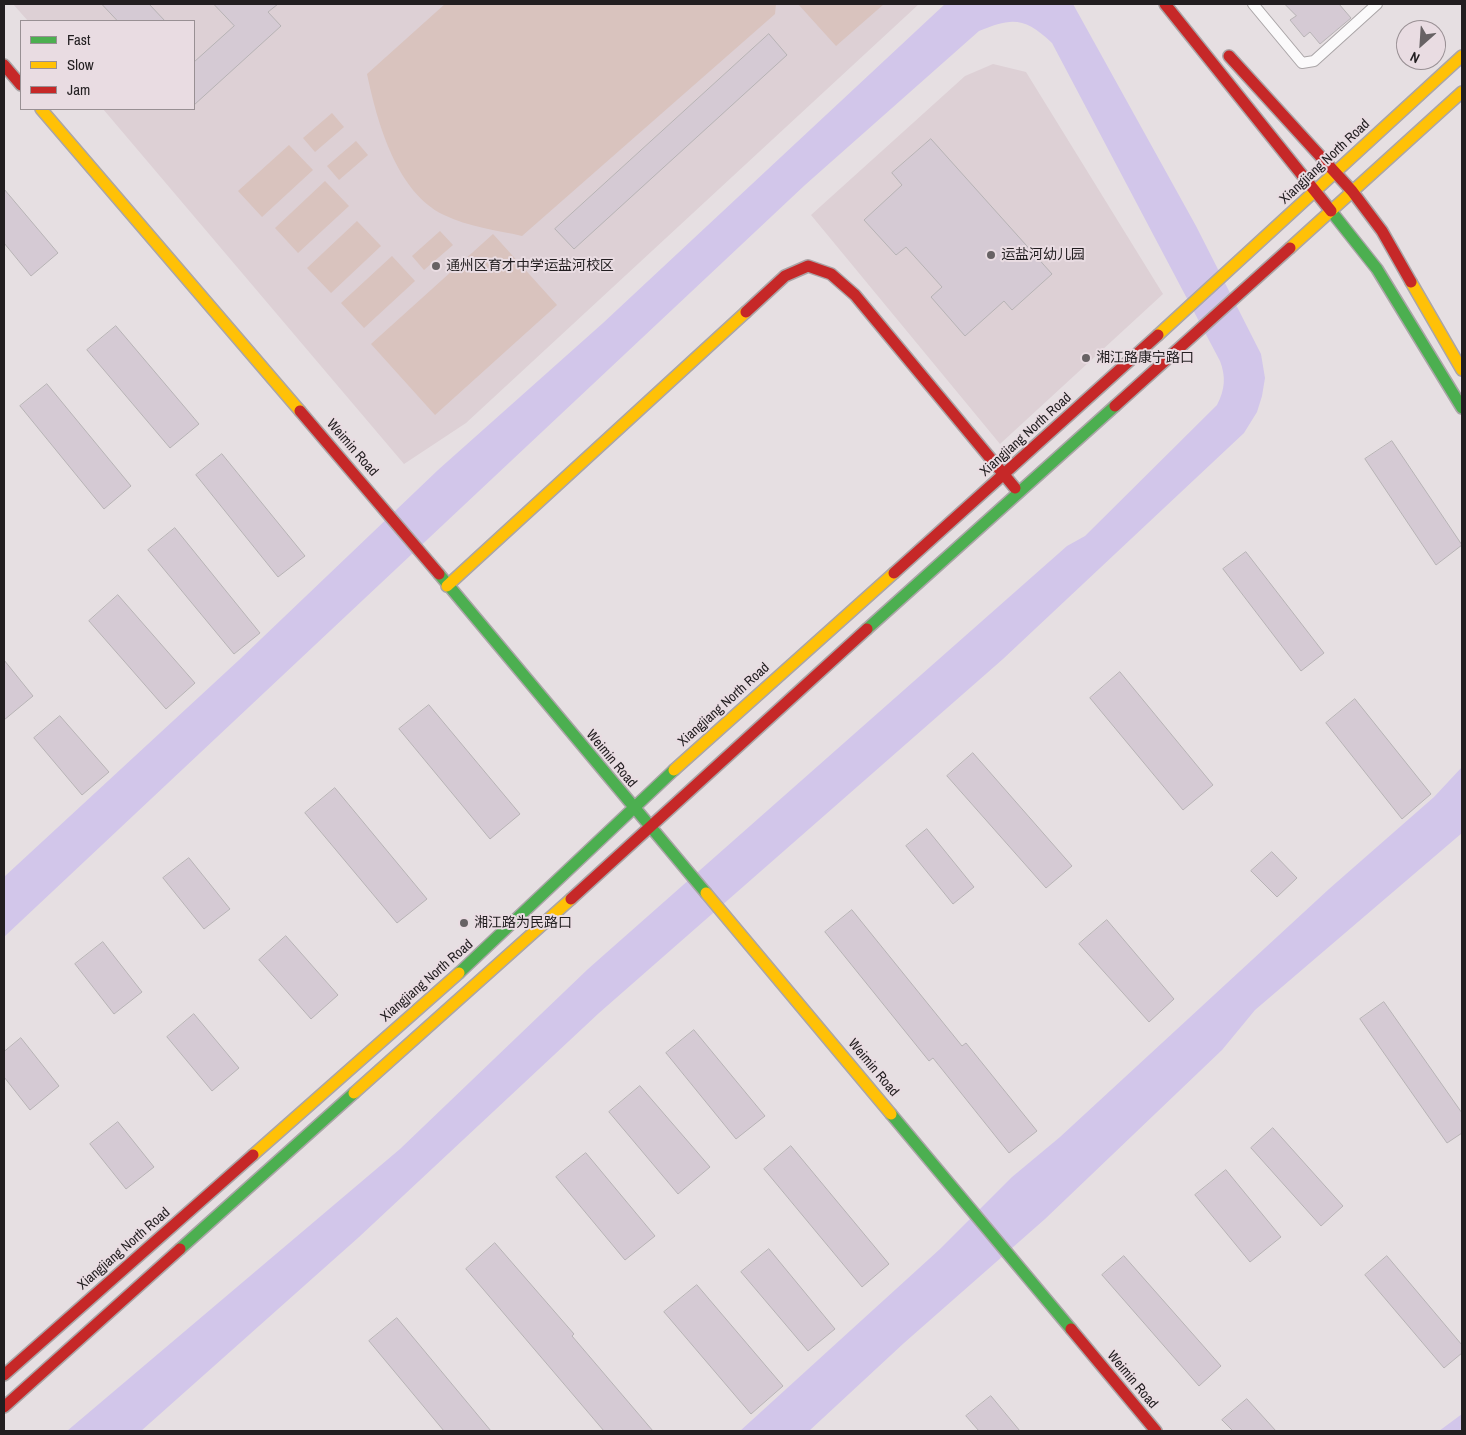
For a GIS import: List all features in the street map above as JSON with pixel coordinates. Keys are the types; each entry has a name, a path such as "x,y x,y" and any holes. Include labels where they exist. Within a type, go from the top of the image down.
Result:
{"street":[{"path":"1165,4 1330,212 1378,269 1462,408"},
{"path":"1221,46 1352,191 1382,231 1462,370"},
{"name":"Xiangjiang North Road","path":"4,1375 495,942 632,808 1183,313 1462,56"},
{"path":"4,65 20,84"},
{"path":"4,1407 651,827 749,735 1019,494 1462,92"},
{"name":"Weimin Road","path":"42,110 383,507 632,808 651,827 728,917 1156,1431"},
{"path":"447,586 785,276 808,266 831,274 856,296 1019,494"}],"lane":[{"path":"1253,4 1302,63 1314,60 1377,4"}],"shaded area":[{"name":"通州区育才中学运盐河校区","path":"13,4 919,4 466,423 404,464 104,110 195,110 195,20 27,20"},
{"path":"445,4 776,4 775,14 522,236 483,228 453,219 427,204 413,190 401,173 383,133 367,74"},
{"path":"798,4 884,4 836,46"},
{"path":"945,4 1073,4 1196,226 1261,354 1265,378 1257,412 1244,433 1003,659 599,1013 359,1237 141,1431 67,1431 400,1149 588,969 1067,546 1085,536 1217,405 1224,383 1220,361 1052,43 1034,28 1018,22 1001,23 979,31 805,185 4,937 4,877 239,660 438,470 603,323"},
{"name":"运盐河幼儿园","path":"993,64 1026,72 1163,294 1000,444 811,215 965,76"},
{"path":"332,113 344,127 315,152 303,138"},
{"path":"356,141 368,155 339,180 327,166"},
{"path":"289,145 313,170 262,217 238,191"},
{"path":"325,181 349,206 298,253 275,228"},
{"path":"357,221 381,246 331,293 307,268"},
{"path":"440,231 453,245 424,270 412,256"},
{"path":"493,234 557,305 435,415 371,344"},
{"path":"392,256 415,281 364,328 341,303"},
{"path":"1462,767 1462,833 1255,1010 1222,1050 1045,1219 904,1343 809,1431 740,1431 940,1249 1012,1177 1060,1137 1329,889 1434,797"},
{"path":"1462,1414 1462,1431 1439,1431"}],"building":[{"path":"102,4 149,4 164,20 117,20"},
{"path":"214,4 278,4 268,12 281,26 195,104 195,61 234,26"},
{"path":"1285,4 1339,4 1351,18 1320,44 1310,32 1304,37 1290,20 1296,16"},
{"path":"769,34 787,55 574,249 555,229"},
{"path":"931,139 1052,274 1012,310 1004,301 965,336 931,297 942,287 906,247 896,255 864,220 902,185 892,173"},
{"path":"4,189 58,253 31,276 4,243"},
{"path":"116,326 199,424 170,448 87,350"},
{"path":"47,384 131,486 104,509 20,406"},
{"path":"1392,441 1462,545 1436,565 1365,459"},
{"path":"222,454 305,556 278,577 196,475"},
{"path":"175,528 260,633 234,654 148,550"},
{"path":"1246,552 1324,653 1301,671 1223,569"},
{"path":"118,595 195,683 166,709 89,621"},
{"path":"4,660 33,696 4,720"},
{"path":"1120,672 1213,785 1183,810 1090,698"},
{"path":"1355,699 1431,794 1402,819 1326,723"},
{"path":"429,705 520,814 490,839 399,729"},
{"path":"60,716 109,772 82,795 34,738"},
{"path":"973,753 1072,866 1046,888 947,776"},
{"path":"335,788 427,899 397,923 305,813"},
{"path":"927,829 974,887 953,904 906,846"},
{"path":"1272,852 1297,878 1277,897 1251,871"},
{"path":"189,858 230,909 204,929 163,878"},
{"path":"852,910 962,1046 966,1043 1037,1131 1009,1153 933,1058 929,1061 825,932"},
{"path":"1107,920 1174,999 1149,1022 1079,944"},
{"path":"286,936 338,995 311,1019 259,960"},
{"path":"103,942 142,992 114,1014 75,964"},
{"path":"1384,1002 1462,1113 1462,1133 1447,1143 1360,1019"},
{"path":"194,1014 239,1068 212,1091 167,1037"},
{"path":"694,1030 765,1116 736,1139 666,1053"},
{"path":"21,1038 59,1086 30,1110 4,1077 4,1052"},
{"path":"640,1086 710,1167 678,1194 609,1112"},
{"path":"118,1122 154,1167 126,1189 90,1144"},
{"path":"1273,1128 1343,1206 1321,1226 1251,1148"},
{"path":"791,1146 889,1264 862,1287 764,1169"},
{"path":"586,1153 655,1236 625,1260 556,1177"},
{"path":"1226,1170 1281,1237 1250,1262 1195,1195"},
{"path":"495,1243 574,1334 572,1336 653,1431 604,1431 466,1269"},
{"path":"769,1249 835,1329 808,1351 741,1272"},
{"path":"1124,1256 1221,1366 1199,1386 1102,1275"},
{"path":"1387,1256 1462,1345 1462,1353 1444,1368 1365,1275"},
{"path":"697,1285 783,1386 751,1414 664,1312"},
{"path":"397,1318 491,1431 444,1431 369,1341"},
{"path":"991,1396 1020,1431 979,1431 966,1416"},
{"path":"1247,1399 1276,1431 1233,1431 1222,1420"}],"traffic: fast":[{"path":"1331,211 1377,269 1462,408"},
{"path":"867,629 1115,406"},
{"path":"439,574 706,893"},
{"path":"459,973 674,770"},
{"path":"180,1249 354,1093"},
{"path":"891,1114 1071,1329"}],"traffic: slow":[{"path":"1158,335 1462,56"},
{"path":"1290,248 1462,92"},
{"path":"42,110 300,411"},
{"path":"1411,282 1462,370"},
{"path":"447,586 746,312"},
{"path":"674,770 894,573"},
{"path":"706,893 891,1114"},
{"path":"354,1093 571,899"},
{"path":"253,1155 459,973"}],"traffic: jam":[{"path":"1165,4 1331,211"},
{"path":"1229,56 1352,191 1382,231 1411,282"},
{"path":"4,65 20,84"},
{"path":"1115,406 1290,248"},
{"path":"746,312 785,276 808,266 831,274 855,295 1015,488"},
{"path":"894,573 1158,335"},
{"path":"300,411 439,574"},
{"path":"571,899 867,629"},
{"path":"4,1375 253,1155"},
{"path":"4,1407 180,1249"},
{"path":"1071,1329 1156,1431"}],"place":[{"name":"运盐河幼儿园","path":"991,255"},
{"name":"通州区育才中学运盐河校区","path":"436,266"},
{"name":"湘江路康宁路口","path":"1086,358"},
{"name":"湘江路为民路口","path":"464,923"}]}
